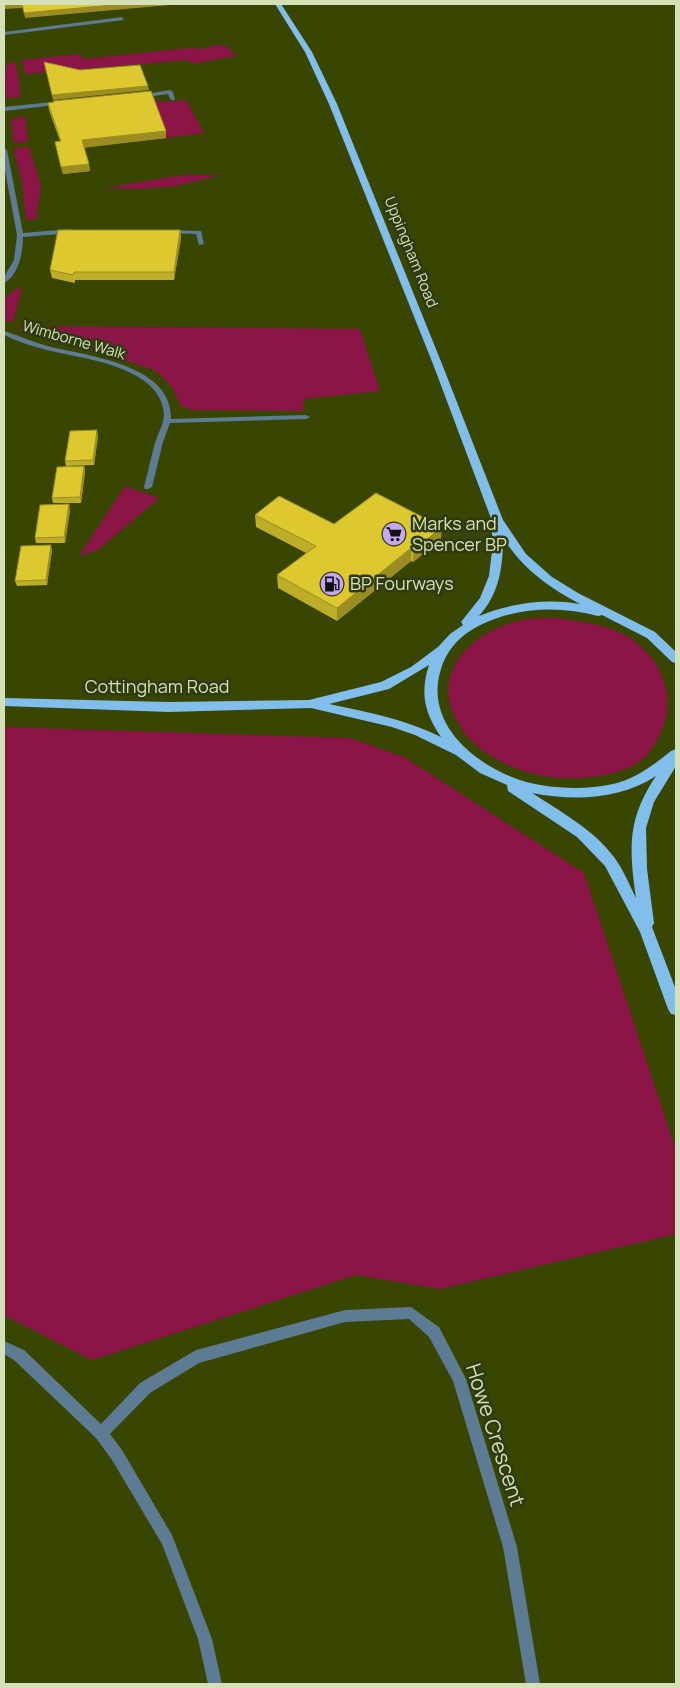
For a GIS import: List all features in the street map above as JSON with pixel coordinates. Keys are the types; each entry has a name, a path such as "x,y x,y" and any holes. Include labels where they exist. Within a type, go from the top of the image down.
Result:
{"highway":[{"name":"Uppingham Road","path":"278,4 302,40 321,74 402,275 497,520 519,553 538,572 567,590 628,622"},
{"name":"Uppingham Road","path":"453,637 478,612 492,589 499,558 497,520"},
{"path":"676,648 628,622 592,610 553,605 515,608 481,619 453,637 443,648 431,673 429,700 439,727 460,752 560,816 591,839 610,862 647,931 676,1009"},
{"path":"651,635 676,659"},
{"name":"Cottingham Road","path":"4,702 169,708 310,704 385,686 415,670 443,648"},
{"name":"Cottingham Road","path":"310,704 394,723 420,732 460,752"},
{"path":"486,770 526,786 571,793 614,788 652,774 676,756"},
{"path":"647,931 639,851 642,815 647,801 676,756"}],"street":[{"path":"103,13 107,20"},
{"path":"4,41 4,36 122,19"},
{"path":"131,96 170,92 173,99"},
{"path":"4,109 66,103"},
{"path":"4,150 20,235 20,249 15,266 4,281"},
{"path":"4,200 13,199"},
{"path":"20,235 79,231"},
{"path":"162,232 199,232 201,244"},
{"name":"Wimborne Walk","path":"4,333 24,342 132,370 147,379 156,390 167,406 168,421"},
{"path":"148,487 160,440 168,421 306,417"},
{"name":"Howe Crescent","path":"101,1433 145,1388 196,1357 345,1316 411,1313 434,1332 459,1379 510,1547 533,1684"},
{"path":"4,1347 19,1355 101,1433 117,1455 167,1540 205,1639 215,1684"}],"shaded area":[{"path":"217,45 228,47 236,56 191,64 188,60 25,74 22,60 80,54 83,59 190,48 201,49"},
{"path":"8,62 16,63 21,97 6,98 5,72"},
{"path":"151,98 160,102 186,100 204,133 166,138"},
{"path":"25,116 28,141 23,143 13,142 11,119"},
{"path":"29,147 41,186 36,219 26,220 22,183 14,151 16,148"},
{"path":"183,175 221,175 177,186 137,189 105,188"},
{"path":"18,288 22,288 13,322 5,321 4,299"},
{"path":"21,326 360,329 380,391 303,399 304,411 192,410 181,406 173,389 157,371 93,349 51,340 20,330"},
{"path":"125,486 159,498 98,550 79,556"},
{"path":"556,618 617,631 642,647 655,662 663,678 667,694 667,712 663,729 654,745 642,760 612,774 595,777 559,778 539,775 501,762 484,751 469,738 458,722 450,704 449,680 459,658 471,644 487,633 513,622 526,619"},
{"path":"4,727 350,738 404,757 584,873 676,1150 676,1234 440,1289 356,1275 92,1360 4,1315"}],"building":[{"path":"22,4 124,4 24,13"},
{"path":"44,62 80,70 140,65 148,86 52,95"},
{"path":"151,91 166,131 82,140 89,164 61,167 55,142 61,141 48,103"},
{"path":"58,230 180,230 174,272 74,272 73,275 50,270"},
{"path":"97,430 93,460 65,461 70,431"},
{"path":"84,466 80,497 52,498 57,467"},
{"path":"376,493 442,527 414,550 411,548 337,608 277,575 316,546 255,515 279,496 334,524"},
{"path":"69,504 64,537 35,538 40,505"},
{"path":"51,545 46,580 15,581 21,546"}],"place":[{"name":"Marks and Spencer BP","path":"394,534"},
{"name":"BP Fourways","path":"332,584"}]}
